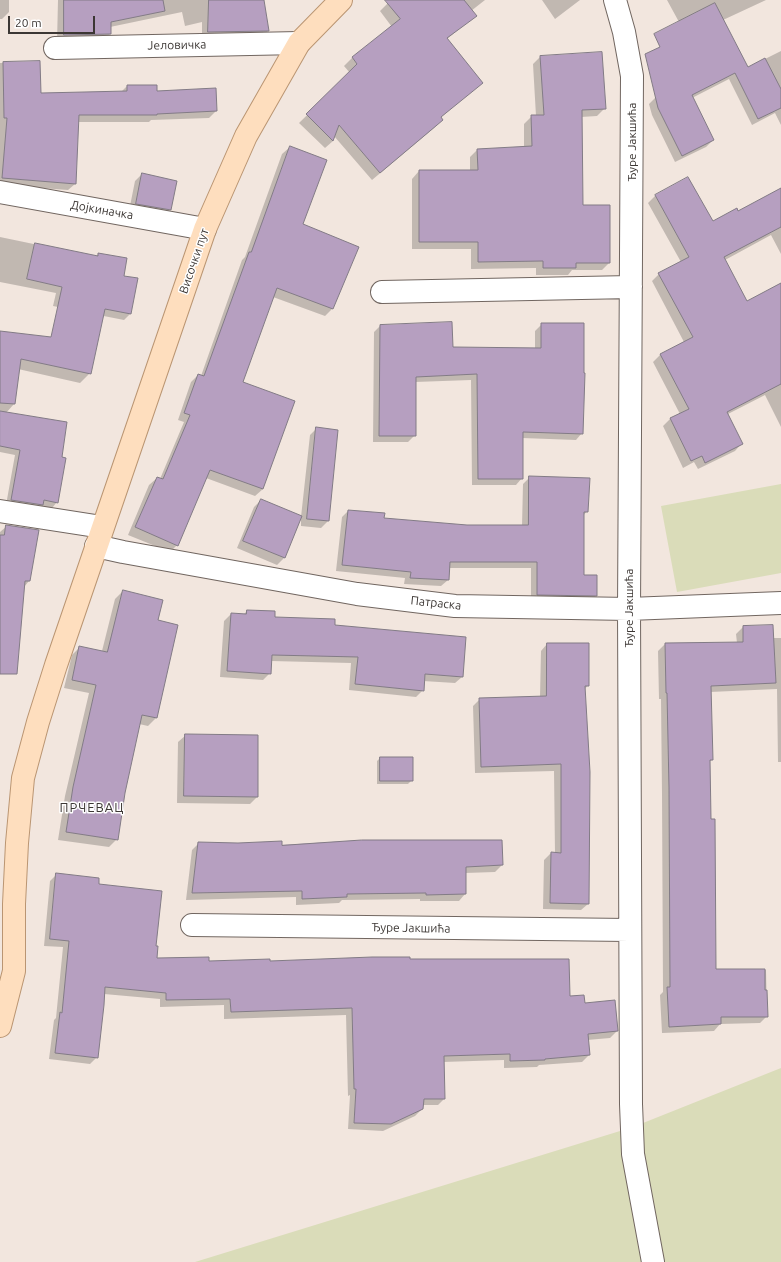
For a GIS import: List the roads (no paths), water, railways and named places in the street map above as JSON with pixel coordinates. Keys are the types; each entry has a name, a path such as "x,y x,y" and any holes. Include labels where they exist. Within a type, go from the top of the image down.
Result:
{"main road":[{"name":"Височки пут","path":"0,1026 14,970 14,904 17,843 24,778 38,722 99,536 205,229 246,136 299,43 341,0"}],"street":[{"name":"Ђуре Јакшића","path":"614,0 624,32 632,76 629,609 631,1104 633,1154 653,1262"},
{"name":"Јеловичка","path":"55,48 299,43"},
{"name":"Дојкиначка","path":"0,192 205,229"},
{"path":"382,292 631,287"},
{"name":"Патраска","path":"0,511 99,536 123,552 350,593 402,600 455,606 629,609 781,603"},
{"name":"Ђуре Јакшића","path":"192,925 630,930"}],"district":[{"name":"ПРЧЕВАЦ","path":"92,808"}]}
